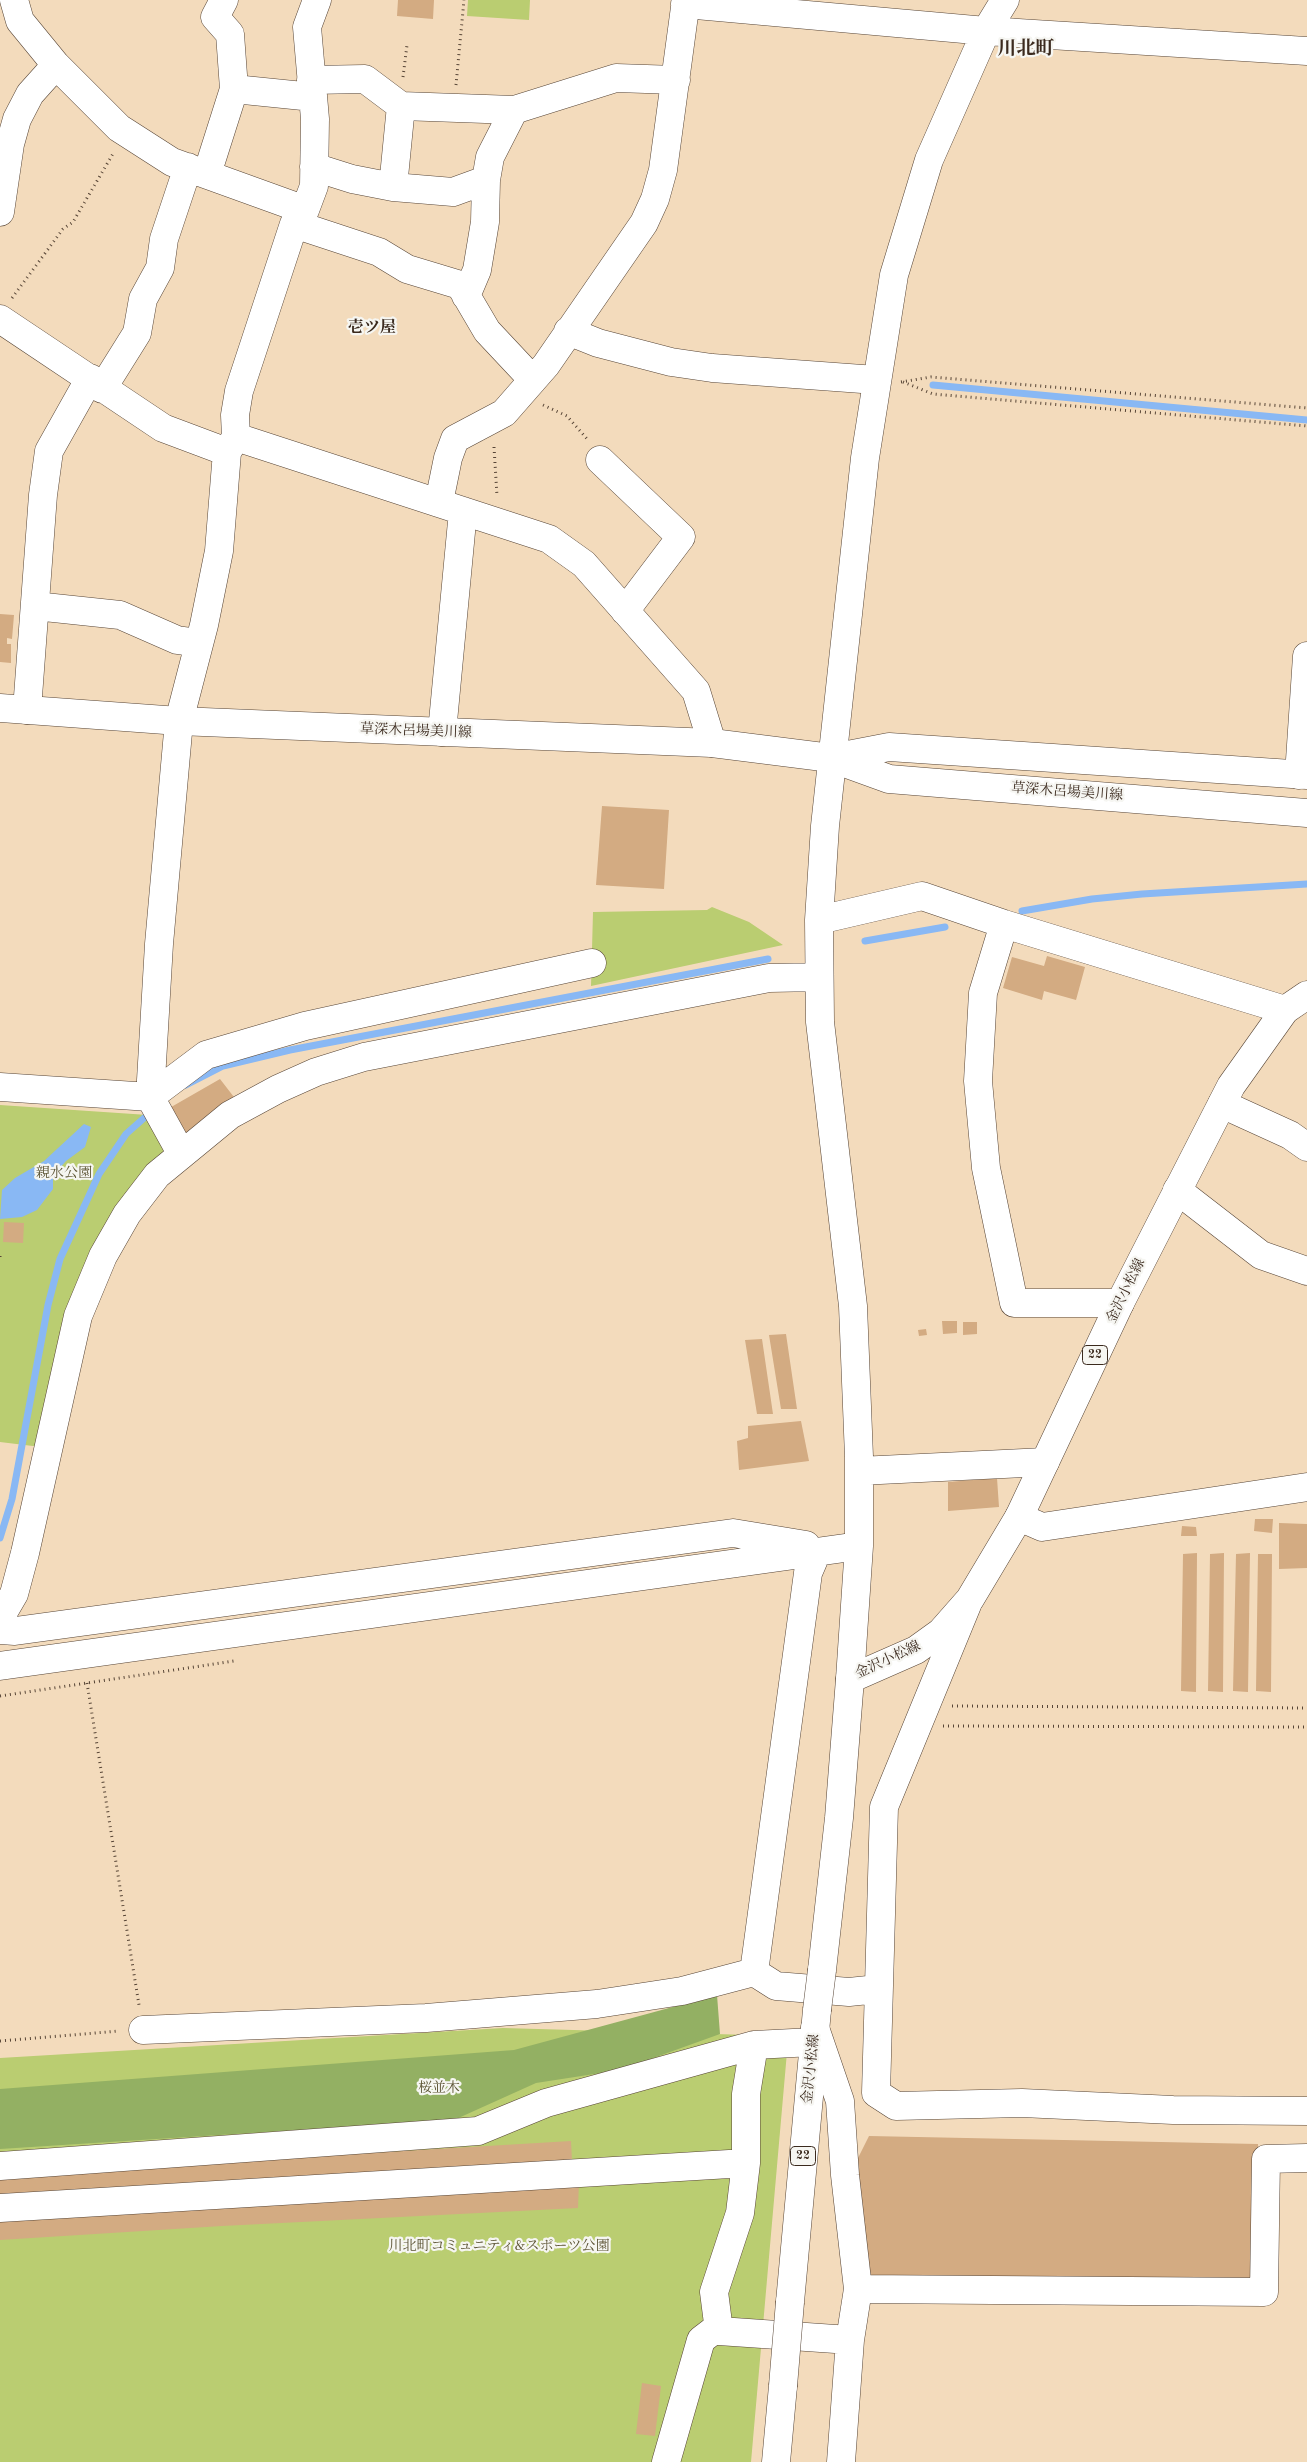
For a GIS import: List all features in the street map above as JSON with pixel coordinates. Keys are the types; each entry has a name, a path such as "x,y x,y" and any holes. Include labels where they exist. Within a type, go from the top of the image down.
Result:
{"street":[{"path":"14,0 20,21 56,65 125,132 172,162 197,170 379,252 408,269 460,285 487,331 526,386"},
{"path":"27,710 43,495 49,451 96,383 137,333 143,299 160,268 164,239 234,89 230,34 215,17 224,0"},
{"path":"181,1153 150,1097 159,944 179,721 199,644 218,551 239,391 299,217 314,186 312,88 307,27 317,0"},
{"path":"850,1679 859,1546 859,1471 853,1306 820,1022 819,977 819,920 831,758 854,542 889,381 894,276 929,160 986,31 1004,0"},
{"path":"442,732 451,506 448,458 454,439 504,413 546,365 644,223 655,199 668,143 686,2 986,31 1307,51"},
{"path":"0,212 10,144 17,119 30,94 56,65"},
{"path":"234,89 312,88 366,79 401,106 514,110 616,78 676,80"},
{"path":"393,188 401,106"},
{"path":"466,296 477,270 490,157 514,110"},
{"path":"314,168 393,188 453,192 486,180"},
{"path":"3,312 96,383 163,428 231,444 451,506 549,539 584,564 696,691 712,743"},
{"path":"568,331 598,343 671,362 712,368 889,381"},
{"path":"600,460 681,537 625,611"},
{"path":"35,606 120,615 177,640 199,644"},
{"path":"1303,775 1307,656"},
{"name":"草深木呂場美川線","path":"0,708 179,721 712,743 831,758 889,779 1307,813"},
{"name":"草深木呂場美川線","path":"831,758 889,747 1303,775"},
{"path":"819,920 922,896 1004,924 1285,1010"},
{"path":"1004,924 983,993 978,1081 986,1168 1014,1303 1120,1303"},
{"path":"0,1086 150,1097 206,1055 306,1026 592,963"},
{"path":"0,1618 14,1594 25,1553 78,1316 103,1256 127,1214 157,1175 181,1153 230,1115 278,1089 316,1072 364,1057 768,978 819,977"},
{"name":"金沢小松線","path":"776,2462 815,2027 839,1818 850,1679 916,1650 941,1632 970,1599 1019,1517 1120,1303 1231,1086 1285,1010 1307,995"},
{"path":"1222,1104 1290,1135 1307,1147"},
{"path":"1177,1190 1261,1255 1307,1271"},
{"path":"859,1471 1045,1462"},
{"path":"1019,1517 1042,1527 1307,1487"},
{"path":"0,1630 15,1631 733,1533 821,1550"},
{"path":"0,1666 859,1546"},
{"path":"754,1972 808,1573 821,1550"},
{"path":"970,1599 884,1807 876,2093 896,2106 1022,2104 1173,2110 1307,2111"},
{"path":"143,2030 426,2018 597,2004 682,1991 754,1972 776,1986 849,1992 878,1989"},
{"path":"0,2166 478,2131 546,2104 815,2027 840,2101 845,2175 858,2289 850,2340 841,2462"},
{"path":"754,2045 746,2094 746,2163 740,2213 714,2292 719,2331 850,2340"},
{"path":"858,2289 1264,2292 1266,2159 1307,2158"},
{"path":"0,2208 746,2163"},
{"path":"666,2462 701,2340 718,2327"}],"path":[{"path":"454,108 464,0"},
{"path":"3,312 64,230 73,222 125,132"},
{"path":"889,381 930,377 1307,408"},
{"path":"889,381 933,394 1307,426"},
{"path":"526,386 567,416 587,437 600,460"},
{"path":"492,419 499,522"},
{"path":"0,2041 143,2030 87,1683"},
{"path":"922,1716 1307,1708"},
{"path":"922,1716 1307,1727"}],"green space":[{"path":"468,0 530,0 529,20 467,16"},
{"path":"712,907 749,922 783,945 591,986 593,912 707,910"},
{"name":"親水公園","path":"0,1105 148,1115 168,1152 156,1158 116,1211 41,1447 0,1442"},
{"name":"桜並木","path":"717,1995 720,2034 620,2070 536,2083 454,2120 0,2149 0,2089 514,2050"},
{"name":"川北町コミュニティ&スポーツ公園","path":"503,2028 750,2035 787,2052 751,2462 0,2462 0,2058"}],"water":[{"path":"84,1124 91,1127 85,1147 66,1161 59,1169 53,1179 53,1189 37,1210 22,1217 0,1219 2,1190 15,1178 44,1161"}],"building":[{"path":"398,0 434,0 433,19 397,16"},
{"path":"0,614 14,615 12,639 7,638 7,644 11,644 11,663 0,662"},
{"path":"602,806 669,810 664,889 596,885"},
{"path":"1047,956 1085,967 1076,1000 1044,991 1042,1000 1003,988 1012,957 1044,966"},
{"path":"220,1079 237,1101 185,1143 166,1110"},
{"path":"4,1222 24,1223 23,1243 3,1242"},
{"path":"942,1321 957,1321 957,1333 943,1334"},
{"path":"963,1322 977,1322 977,1334 963,1335"},
{"path":"926,1329 927,1335 919,1336 918,1330"},
{"path":"786,1334 797,1409 781,1409 769,1335"},
{"path":"762,1339 773,1414 757,1414 745,1340"},
{"path":"801,1421 809,1461 739,1470 737,1441 748,1438 748,1426"},
{"path":"997,1478 999,1507 948,1511 948,1482"},
{"path":"1255,1519 1273,1519 1272,1533 1254,1531"},
{"path":"1279,1523 1307,1524 1307,1568 1279,1569"},
{"path":"1182,1526 1196,1527 1197,1536 1181,1536"},
{"path":"1197,1553 1196,1692 1181,1691 1183,1554"},
{"path":"1224,1553 1223,1692 1208,1691 1210,1554"},
{"path":"1250,1553 1248,1692 1233,1691 1236,1554"},
{"path":"1258,1554 1272,1554 1271,1692 1256,1691"},
{"path":"869,2136 1258,2144 1258,2285 872,2283 852,2170"},
{"path":"571,2141 572,2161 0,2195 0,2175"},
{"path":"579,2181 578,2208 222,2226 0,2240 0,2218"},
{"path":"642,2383 661,2386 655,2436 636,2434"}],"waterway":[{"path":"933,385 1307,420"},
{"path":"1022,911 1092,899 1142,894 1307,884"},
{"path":"865,941 945,927"},
{"path":"186,1085 223,1066 290,1050 768,959"},
{"path":"0,1538 12,1499 48,1305 60,1259 99,1174 126,1134 152,1111"}],"district":[{"name":"川北町","path":"1026,49"},
{"name":"壱ツ屋","path":"372,328"}]}
